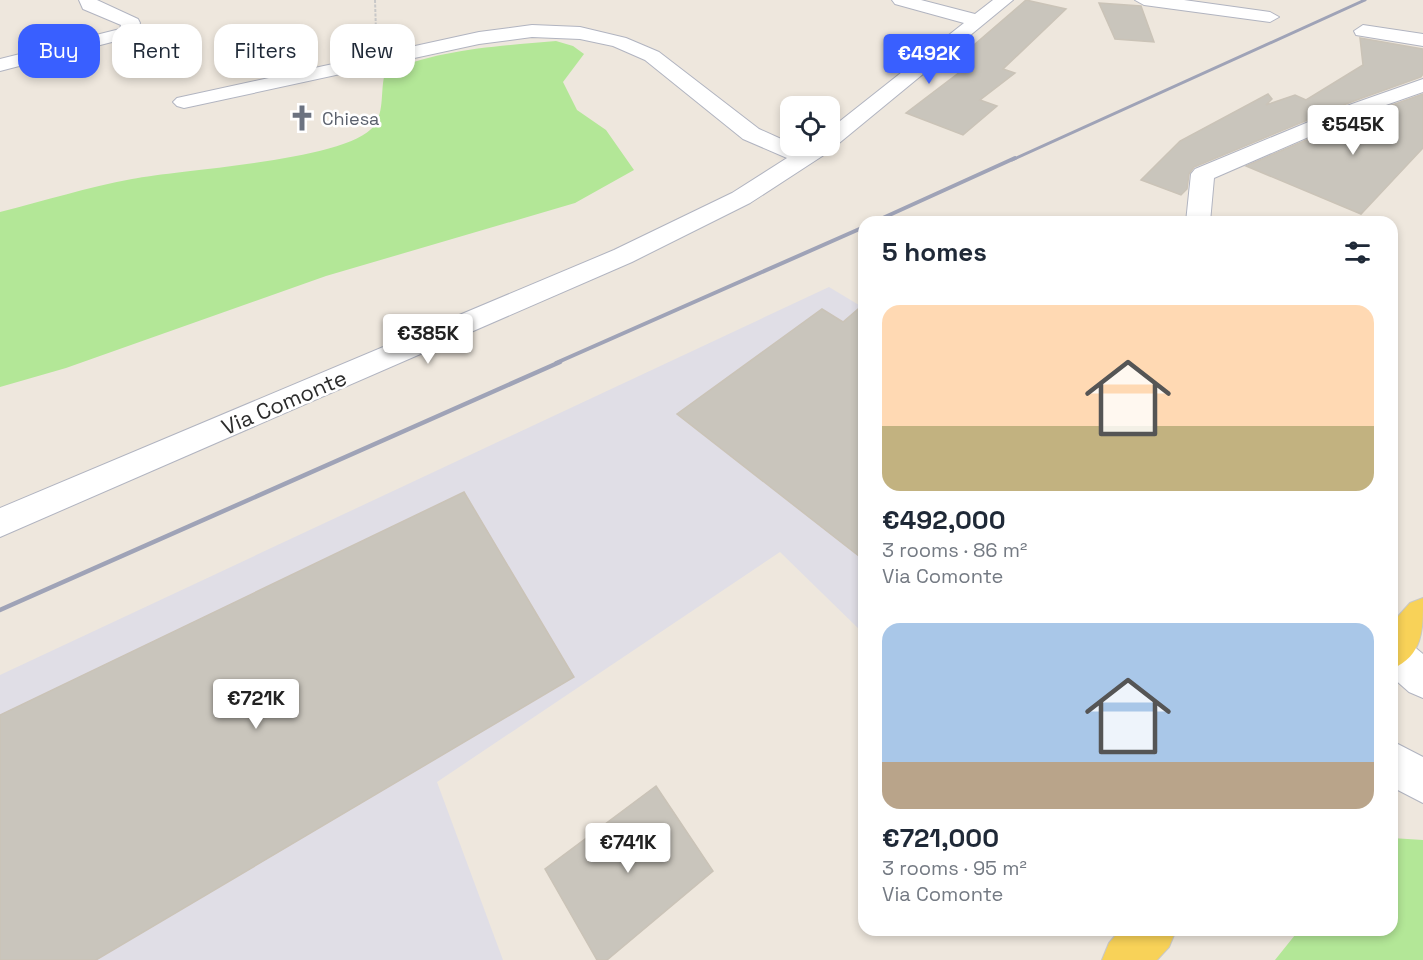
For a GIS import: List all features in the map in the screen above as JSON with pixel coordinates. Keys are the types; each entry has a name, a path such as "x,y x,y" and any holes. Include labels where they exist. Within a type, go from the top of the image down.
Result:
{"main road":[{"path":"1398,645 1423,615"},
{"path":"1126,960 1147,936"}],"street":[{"path":"0,65 80,47 128,32 130,23 89,5 88,0"},
{"path":"902,0 978,21"},
{"path":"840,131 1004,0"},
{"path":"1144,0 1270,17"},
{"path":"184,102 479,39 532,31 580,33 619,42 652,56 751,134 780,142"},
{"path":"1363,31 1423,40"},
{"path":"1199,216 1203,174 1359,108 1423,85"},
{"name":"Via Comonte","path":"0,523 623,256 741,198 808,156"},
{"path":"1398,657 1423,678"},
{"path":"1398,766 1423,782"}],"shaded area":[{"path":"829,287 858,304 858,628 780,552 437,782 503,960 0,960 0,675"}],"green space":[{"path":"556,41 573,46 584,54 563,82 577,110 606,130 634,170 575,203 326,276 66,368 0,387 0,212 132,179 261,162 332,148 358,138 374,126 380,114 384,78 415,78 415,62 491,47"},
{"path":"1398,838 1423,840 1423,960 1275,960 1294,936 1398,936"}],"building":[{"path":"1026,0 1066,9 1003,69 1015,73 980,100 997,106 963,135 906,113 973,62 960,57"},
{"path":"1099,3 1141,6 1154,42 1115,39"},
{"path":"1360,38 1423,49 1423,74 1421,77 1351,102 1194,167 1189,174 1187,189 1181,195 1141,180 1180,141 1268,94 1272,99 1266,105 1295,95 1306,100 1363,65"},
{"path":"1423,94 1423,148 1361,214 1246,166 1367,114"},
{"path":"822,309 843,322 858,309 858,555 677,414"},
{"path":"464,492 574,677 96,960 0,960 0,715"},
{"path":"656,786 713,871 607,960 597,960 545,869"}],"railway":[{"path":"1012,160 1365,0"},
{"path":"887,216 1015,158"},
{"path":"556,363 858,230"},
{"path":"0,610 560,362"}],"place":[{"name":"Chiesa","path":"302,118"}]}
